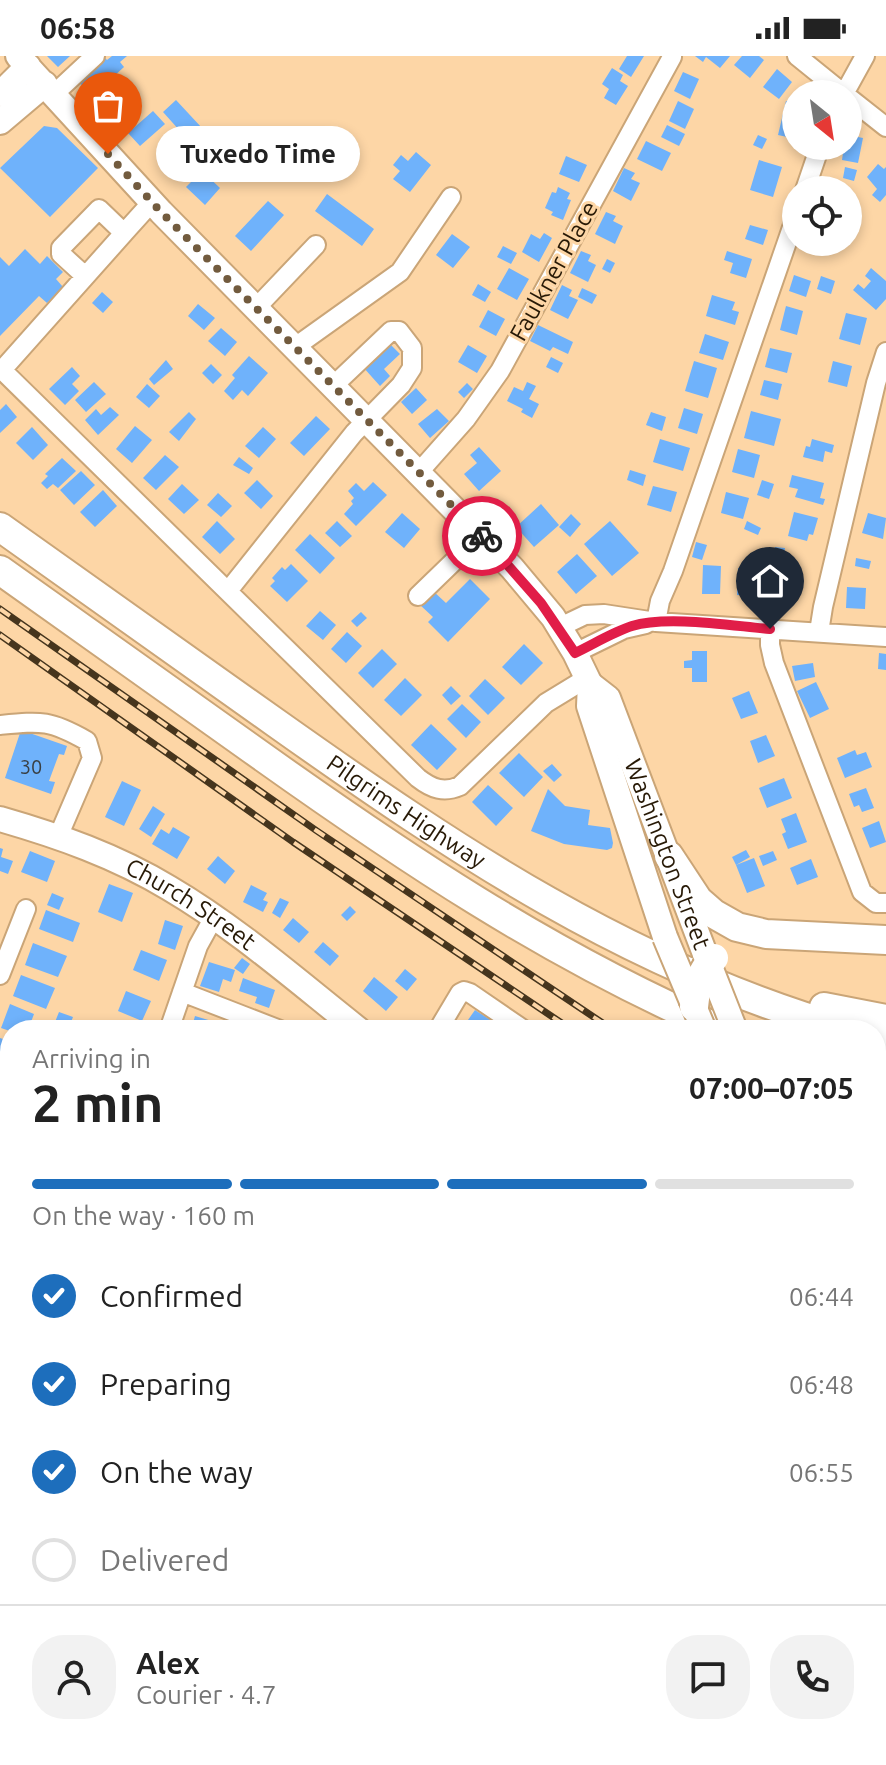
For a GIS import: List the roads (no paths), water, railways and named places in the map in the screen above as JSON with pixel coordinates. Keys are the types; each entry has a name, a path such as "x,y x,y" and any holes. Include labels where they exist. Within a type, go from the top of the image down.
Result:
{"highway":[{"name":"Pilgrims Highway","path":"0,527 439,837 542,900 703,962 759,1002 816,1020"},
{"name":"Pilgrims Highway","path":"0,570 369,833 458,892 585,964 701,1020"},
{"path":"669,856 691,891 714,914 746,930 886,940"},
{"path":"699,1018 698,982 703,962 739,943 784,935"},
{"path":"703,962 802,1003 886,1019"}],"main road":[{"name":"Washington Street","path":"23,61 152,202 481,535 560,627 589,681 608,698 669,856 703,962 730,1020"},
{"path":"0,94 23,61"},
{"path":"0,122 50,89"},
{"name":"Washington Street","path":"589,681 589,706 665,937 699,1018"},
{"name":"Church Street","path":"0,819 58,837 134,869 214,917 346,1020"}],"street":[{"path":"50,89 95,56"},
{"path":"797,56 827,80"},
{"path":"853,80 865,56"},
{"name":"Faulkner Place","path":"419,472 466,419 500,371 672,57"},
{"path":"862,108 886,127"},
{"path":"295,347 400,272 451,197"},
{"path":"152,202 85,276 5,373 430,787 448,790 460,786 546,703 589,681"},
{"path":"85,276 61,254 61,248 99,209 124,233"},
{"path":"256,308 316,245"},
{"path":"656,622 661,599 782,256"},
{"path":"228,591 366,419 401,385 412,368 412,348 399,331 391,331 333,386"},
{"path":"819,632 876,383 886,352"},
{"path":"418,596 481,535"},
{"path":"560,627 590,614 614,614 656,622 886,637"},
{"path":"575,653 633,626 656,622"},
{"path":"770,629 774,663 862,892 870,900 884,903"},
{"path":"0,725 41,721 67,729 87,741 92,758 58,837"},
{"path":"0,975 26,909"},
{"path":"172,1020 198,946 214,917"},
{"path":"444,1020 464,991 509,1020"},
{"path":"182,992 254,1020"}],"railway":[{"path":"0,609 317,831 598,1020"},
{"path":"0,635 293,842 557,1020"}],"place":[{"name":"Tuxedo Time","path":"108,154"}]}
